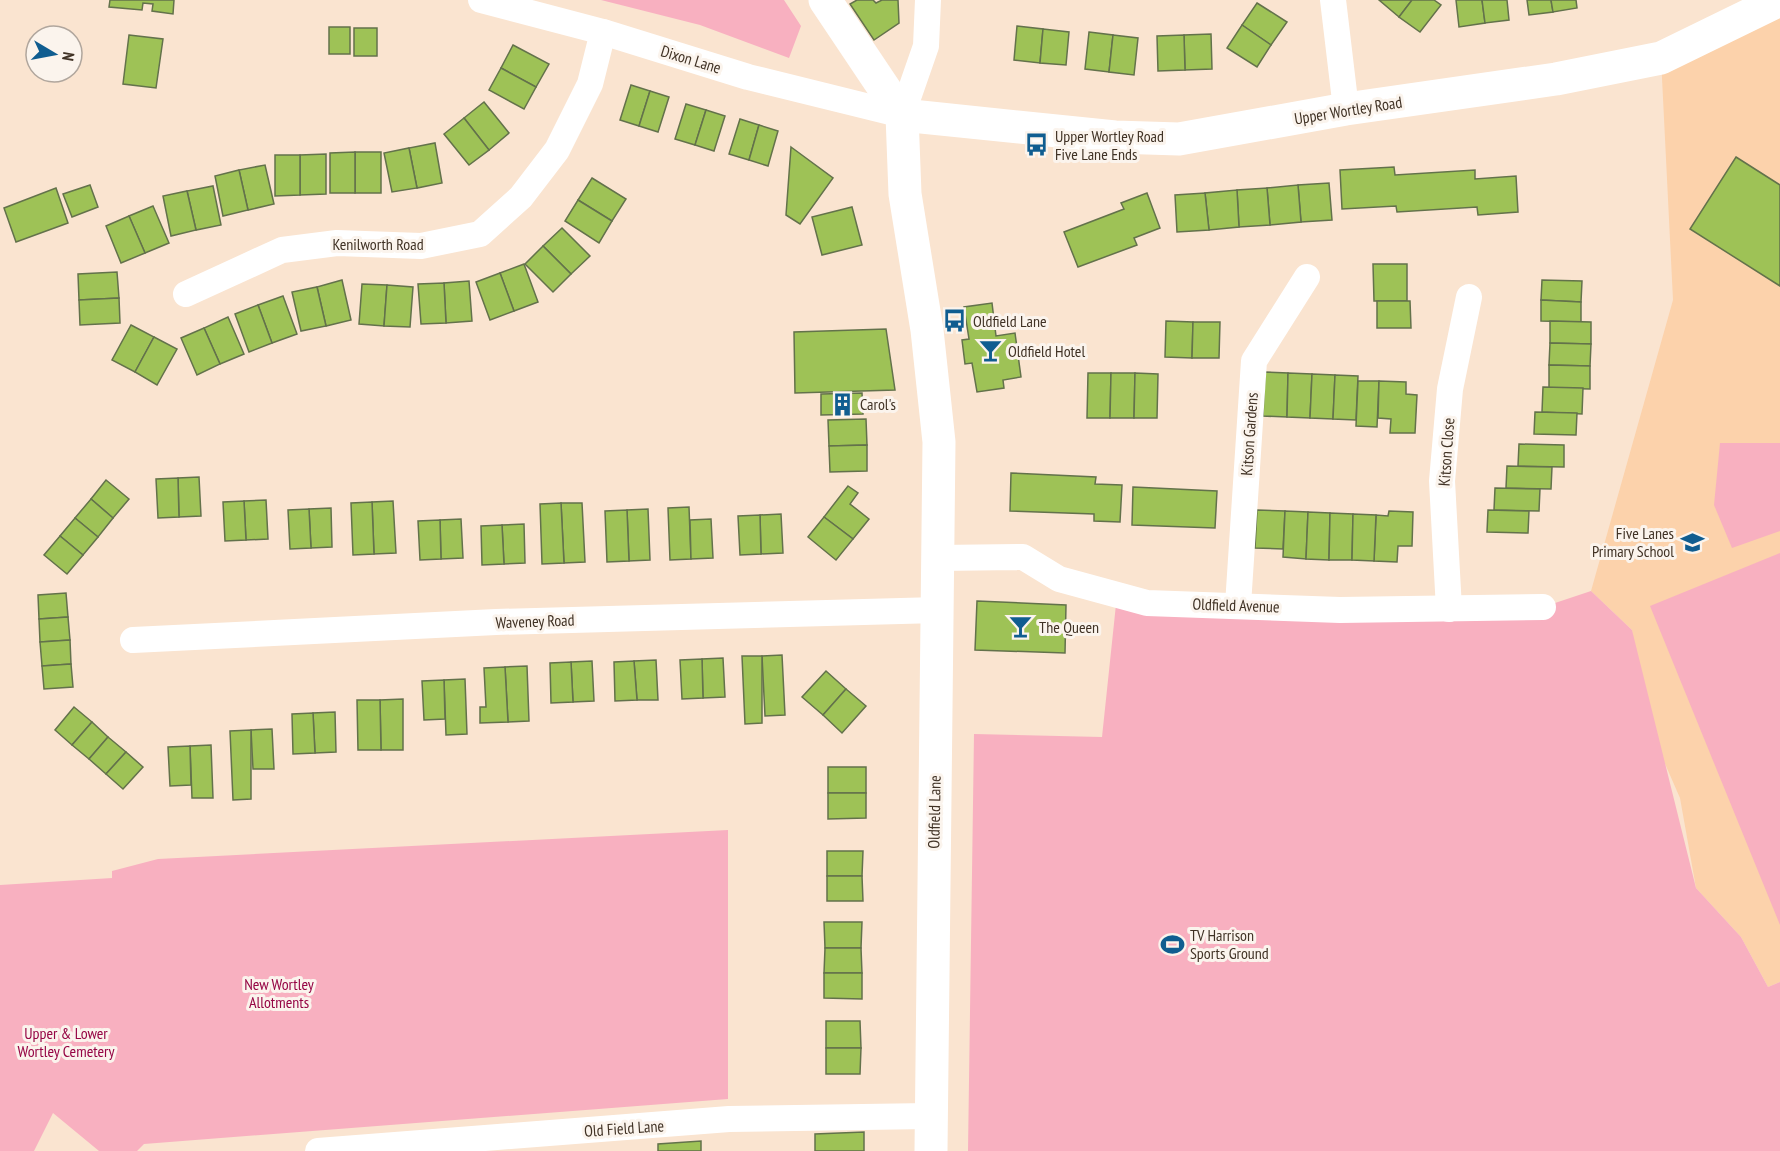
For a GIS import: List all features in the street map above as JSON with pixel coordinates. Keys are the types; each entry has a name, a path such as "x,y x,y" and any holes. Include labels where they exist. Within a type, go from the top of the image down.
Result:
{"street":[{"name":"Dixon Lane","path":"481,0 603,32 748,77 902,115"},
{"path":"825,0 902,115"},
{"path":"902,115 926,46 928,0"},
{"path":"1333,0 1346,110"},
{"name":"Upper Wortley Road","path":"902,115 1115,137 1179,139 1346,110 1556,79 1661,58 1780,0"},
{"name":"Kenilworth Road","path":"186,294 282,250 338,243 421,246 480,234 521,197 557,150 590,84 603,32"},
{"name":"Oldfield Lane","path":"902,115 905,194 927,330 939,442 931,1151"},
{"name":"Kitson Gardens","path":"1238,605 1254,361 1307,277"},
{"name":"Kitson Close","path":"1449,609 1442,481 1450,389 1469,297"},
{"name":"Oldfield Avenue","path":"938,558 1023,557 1059,579 1147,603 1340,610 1543,607"},
{"name":"Waveney Road","path":"134,640 508,621 938,610"},
{"name":"Old Field Lane","path":"318,1151 729,1119 930,1116"}],"shaded area":[{"name":"Five Lanes Primary School","path":"1780,0 1780,982 1768,987 1741,937 1696,888 1680,798 1635,695 1632,630 1591,591 1673,300 1661,58"}],"green space":[{"path":"601,0 784,0 801,26 789,58 700,25"},
{"path":"1720,443 1780,443 1780,531 1732,548 1714,505"},
{"path":"1780,553 1780,925 1650,606"},
{"path":"1591,591 1632,630 1696,888 1741,937 1768,987 1780,982 1780,1151 968,1151 974,734 1102,737 1117,595 1543,607"},
{"name":"New Wortley Allotments","path":"728,830 728,1099 144,1144 137,1151 99,1151 53,1113 34,1151 0,1151 0,885 112,878 112,871 158,859"}],"building":[{"path":"110,0 174,0 173,14 152,11 153,4 143,3 142,10 109,7"},
{"path":"857,0 873,0 876,3 882,0 898,0 899,23 874,40 850,4"},
{"path":"1379,0 1412,0 1399,17"},
{"path":"1412,0 1434,0 1441,5 1420,32 1399,17"},
{"path":"1456,0 1482,0 1485,23 1459,27"},
{"path":"1482,0 1507,0 1509,20 1485,23"},
{"path":"1527,0 1551,0 1553,12 1529,15"},
{"path":"1551,0 1576,0 1577,8 1553,12"},
{"path":"1257,3 1287,22 1271,45 1242,25"},
{"path":"1242,25 1271,45 1257,67 1227,48"},
{"path":"1017,26 1043,29 1040,63 1014,60"},
{"path":"329,27 350,27 350,54 329,54"},
{"path":"354,28 377,28 377,56 354,56"},
{"path":"1043,29 1069,32 1066,65 1040,63"},
{"path":"1089,32 1113,35 1109,72 1085,69"},
{"path":"1211,34 1212,69 1185,70 1184,35"},
{"path":"129,35 163,39 156,88 123,84"},
{"path":"1113,35 1138,38 1134,75 1109,72"},
{"path":"1184,35 1185,70 1158,71 1157,36"},
{"path":"513,45 549,64 536,87 501,68"},
{"path":"501,68 536,87 524,109 489,90"},
{"path":"631,85 650,91 639,126 620,120"},
{"path":"650,91 669,97 658,132 639,126"},
{"path":"484,102 509,133 489,150 464,118"},
{"path":"686,104 706,110 695,145 675,139"},
{"path":"706,110 725,116 714,151 695,145"},
{"path":"464,118 489,150 469,165 444,134"},
{"path":"740,119 759,125 749,160 729,154"},
{"path":"759,125 778,131 768,166 749,160"},
{"path":"435,143 442,183 417,188 409,148"},
{"path":"791,147 833,178 800,224 786,215"},
{"path":"409,148 417,188 392,192 384,153"},
{"path":"355,152 381,152 381,193 355,193"},
{"path":"355,152 355,193 330,193 330,153"},
{"path":"326,154 326,194 300,195 300,155"},
{"path":"275,155 300,155 300,195 275,196"},
{"path":"1736,157 1780,185 1780,286 1690,229"},
{"path":"265,165 274,204 248,210 239,170"},
{"path":"1394,167 1395,175 1475,170 1475,179 1516,176 1518,212 1478,215 1477,207 1397,212 1396,206 1342,209 1340,170"},
{"path":"239,170 248,210 223,216 215,176"},
{"path":"592,178 626,199 612,221 578,200"},
{"path":"1329,183 1332,220 1301,222 1298,185"},
{"path":"90,185 98,207 72,217 63,194"},
{"path":"1298,185 1301,222 1270,225 1267,188"},
{"path":"213,186 221,225 196,230 187,191"},
{"path":"56,188 68,223 16,242 4,208"},
{"path":"1267,188 1270,225 1239,227 1237,190"},
{"path":"1237,190 1239,227 1209,230 1205,193"},
{"path":"187,191 196,230 171,236 163,196"},
{"path":"1147,193 1160,228 1134,238 1137,245 1078,267 1064,232 1124,209 1121,203"},
{"path":"1205,193 1209,230 1177,232 1175,195"},
{"path":"578,200 612,221 599,243 565,221"},
{"path":"153,206 169,243 145,253 129,216"},
{"path":"852,207 862,245 822,255 812,217"},
{"path":"129,216 145,253 121,263 106,226"},
{"path":"562,228 590,256 571,274 543,246"},
{"path":"543,246 571,274 553,292 525,264"},
{"path":"524,264 538,302 514,311 500,273"},
{"path":"1373,264 1407,264 1407,301 1374,301"},
{"path":"117,272 119,298 79,300 78,274"},
{"path":"500,273 514,311 490,320 476,282"},
{"path":"342,280 351,320 326,326 317,287"},
{"path":"1542,280 1582,281 1581,302 1541,300"},
{"path":"469,281 472,321 446,323 444,283"},
{"path":"444,283 446,323 421,324 418,284"},
{"path":"362,284 387,285 384,326 359,324"},
{"path":"387,285 413,287 410,327 384,326"},
{"path":"317,287 326,326 301,331 292,292"},
{"path":"283,296 297,334 272,343 258,305"},
{"path":"119,298 120,323 80,325 79,300"},
{"path":"1541,300 1581,302 1581,322 1541,321"},
{"path":"1377,301 1410,301 1411,328 1377,328"},
{"name":"Oldfield Hotel","path":"992,303 996,336 1015,333 1021,377 1003,380 1004,388 977,392 972,363 965,364 962,340 969,339 964,307"},
{"path":"258,305 272,343 249,352 235,314"},
{"path":"228,317 244,354 220,364 204,328"},
{"path":"1166,321 1193,322 1192,358 1165,357"},
{"path":"1550,321 1591,322 1591,344 1550,343"},
{"path":"1193,322 1220,322 1219,358 1192,358"},
{"path":"131,325 154,337 135,372 112,360"},
{"path":"204,328 220,364 197,375 181,338"},
{"path":"886,329 895,390 795,393 794,332"},
{"path":"154,337 177,349 157,385 135,372"},
{"path":"1550,343 1591,344 1590,366 1549,365"},
{"path":"1549,365 1590,366 1590,389 1549,388"},
{"path":"1265,372 1288,373 1287,417 1263,416"},
{"path":"1088,373 1111,373 1110,418 1087,418"},
{"path":"1111,373 1135,373 1134,418 1110,418"},
{"path":"1135,373 1158,374 1157,418 1134,418"},
{"path":"1288,373 1312,374 1310,418 1287,417"},
{"path":"1312,374 1335,375 1333,419 1310,418"},
{"path":"1335,375 1358,376 1356,420 1333,419"},
{"path":"1358,381 1379,381 1377,427 1356,426"},
{"path":"1379,381 1406,382 1406,394 1417,395 1415,433 1390,433 1391,419 1378,418"},
{"path":"1543,387 1583,388 1582,414 1542,412"},
{"name":"Carol's","path":"862,393 863,414 821,415 821,394"},
{"path":"1535,412 1577,413 1576,435 1534,434"},
{"path":"866,419 867,445 829,446 828,420"},
{"path":"1519,444 1564,445 1564,467 1518,466"},
{"path":"867,445 867,471 830,472 829,446"},
{"path":"1507,466 1552,467 1551,489 1506,488"},
{"path":"1011,473 1096,477 1095,484 1122,485 1120,522 1094,521 1094,514 1010,511"},
{"path":"199,477 201,516 179,517 178,478"},
{"path":"178,478 179,517 158,518 156,479"},
{"path":"106,480 129,499 113,518 91,499"},
{"path":"848,486 858,493 850,504 869,519 853,539 824,517"},
{"path":"1133,487 1217,491 1215,528 1132,525"},
{"path":"1495,488 1540,489 1539,511 1494,510"},
{"path":"91,499 113,518 98,537 75,518"},
{"path":"266,500 268,539 246,540 244,501"},
{"path":"244,501 246,540 225,541 223,502"},
{"path":"393,501 396,553 374,554 372,502"},
{"path":"372,502 374,554 353,555 351,503"},
{"path":"561,503 582,503 585,562 564,563"},
{"path":"561,503 564,563 542,564 540,504"},
{"path":"689,507 691,559 670,560 668,508"},
{"path":"331,508 332,547 311,548 309,509"},
{"path":"309,509 311,548 290,549 288,510"},
{"path":"648,509 650,560 629,561 627,510"},
{"path":"627,510 629,561 607,562 605,511"},
{"path":"1257,510 1285,511 1283,549 1255,548"},
{"path":"1488,510 1529,511 1528,533 1487,532"},
{"path":"1285,511 1308,512 1306,559 1283,557"},
{"path":"1389,511 1413,512 1412,546 1398,546 1397,562 1374,561 1376,515 1388,516"},
{"path":"1308,512 1330,513 1329,560 1306,559"},
{"path":"1330,513 1353,514 1352,560 1329,560"},
{"path":"781,514 783,553 761,554 760,515"},
{"path":"1353,514 1376,515 1374,561 1352,560"},
{"path":"760,515 761,554 740,555 738,516"},
{"path":"824,517 853,539 836,560 808,537"},
{"path":"75,518 98,537 83,555 60,536"},
{"path":"461,519 463,558 441,559 440,520"},
{"path":"711,519 713,558 691,559 690,520"},
{"path":"440,520 441,559 420,560 418,521"},
{"path":"524,524 525,563 504,564 502,525"},
{"path":"502,525 504,564 482,565 481,526"},
{"path":"60,536 83,555 67,574 44,555"},
{"path":"66,593 68,617 39,619 38,595"},
{"name":"The Queen","path":"977,601 1066,605 1065,653 975,650"},
{"path":"68,617 70,640 40,642 39,619"},
{"path":"70,640 71,664 42,666 40,642"},
{"path":"782,655 785,715 765,716 762,656"},
{"path":"742,656 762,656 762,723 745,724"},
{"path":"723,658 725,697 703,698 702,659"},
{"path":"702,659 703,698 682,699 680,660"},
{"path":"656,660 658,700 637,700 634,661"},
{"path":"592,661 594,701 573,702 571,662"},
{"path":"634,661 637,700 615,701 614,662"},
{"path":"571,662 573,702 551,703 550,663"},
{"path":"71,664 73,687 44,689 42,666"},
{"path":"527,666 529,721 508,722 505,667"},
{"path":"505,667 508,722 480,723 480,707 486,707 484,668"},
{"path":"826,671 846,689 823,715 802,697"},
{"path":"465,679 467,734 446,735 444,680"},
{"path":"444,680 445,719 424,720 422,681"},
{"path":"846,689 866,706 842,733 823,715"},
{"path":"403,699 403,750 381,750 380,700"},
{"path":"357,700 380,700 381,750 358,750"},
{"path":"74,707 92,722 72,745 55,730"},
{"path":"335,712 336,752 315,753 313,713"},
{"path":"313,713 315,753 293,754 292,714"},
{"path":"92,722 108,737 89,759 72,745"},
{"path":"272,729 274,769 253,769 251,730"},
{"path":"251,730 251,799 233,800 230,731"},
{"path":"108,737 126,752 106,774 89,759"},
{"path":"211,745 213,798 192,798 190,746"},
{"path":"190,746 191,785 170,786 168,747"},
{"path":"126,752 143,767 123,789 106,774"},
{"path":"828,767 866,767 866,793 828,793"},
{"path":"828,793 866,793 866,818 828,819"},
{"path":"827,851 863,851 862,876 827,876"},
{"path":"827,876 862,876 863,901 827,901"},
{"path":"824,922 862,922 861,948 825,948"},
{"path":"825,948 861,948 862,973 824,973"},
{"path":"824,973 862,973 862,999 824,998"},
{"path":"826,1021 860,1021 861,1048 826,1048"},
{"path":"826,1048 861,1048 860,1074 826,1074"},
{"path":"864,1132 864,1151 815,1151 815,1134"},
{"path":"701,1141 701,1151 658,1151 658,1144"}],"place":[{"name":"Upper Wortley Road Five Lane Ends","path":"1037,145"},
{"name":"Oldfield Lane","path":"955,321"},
{"name":"Oldfield Hotel","path":"990,351"},
{"name":"Carol's","path":"842,404"},
{"name":"Five Lanes Primary School","path":"1692,542"},
{"name":"The Queen","path":"1021,627"},
{"name":"TV Harrison Sports Ground","path":"1172,944"}],"park label":[{"name":"Upper & Lower Wortley Cemetery","path":"66,1042"}]}
